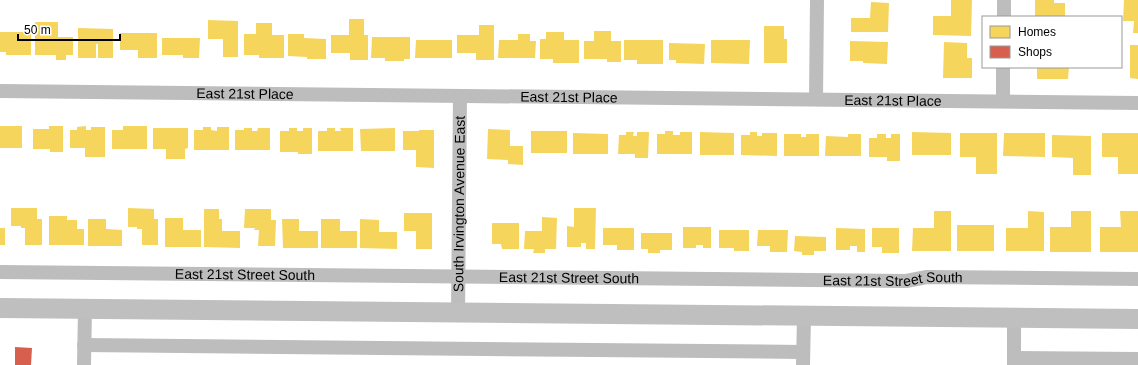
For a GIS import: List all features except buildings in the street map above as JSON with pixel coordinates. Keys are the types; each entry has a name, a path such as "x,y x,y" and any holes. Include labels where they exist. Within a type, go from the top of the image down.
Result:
{"main road":[{"path":"0,308 1138,319"}],"street":[{"path":"816,99 817,0"},
{"path":"1004,0 1004,16"},
{"path":"1003,68 1003,101"},
{"name":"East 21st Place","path":"0,91 1138,103"},
{"name":"South Irvington Avenue East","path":"458,312 460,96"},
{"name":"East 21st Street South","path":"0,272 906,281 927,277 1138,279"},
{"path":"84,365 85,309"},
{"path":"84,345 803,359 804,316"},
{"path":"1014,318 1014,361 1138,359"}]}
